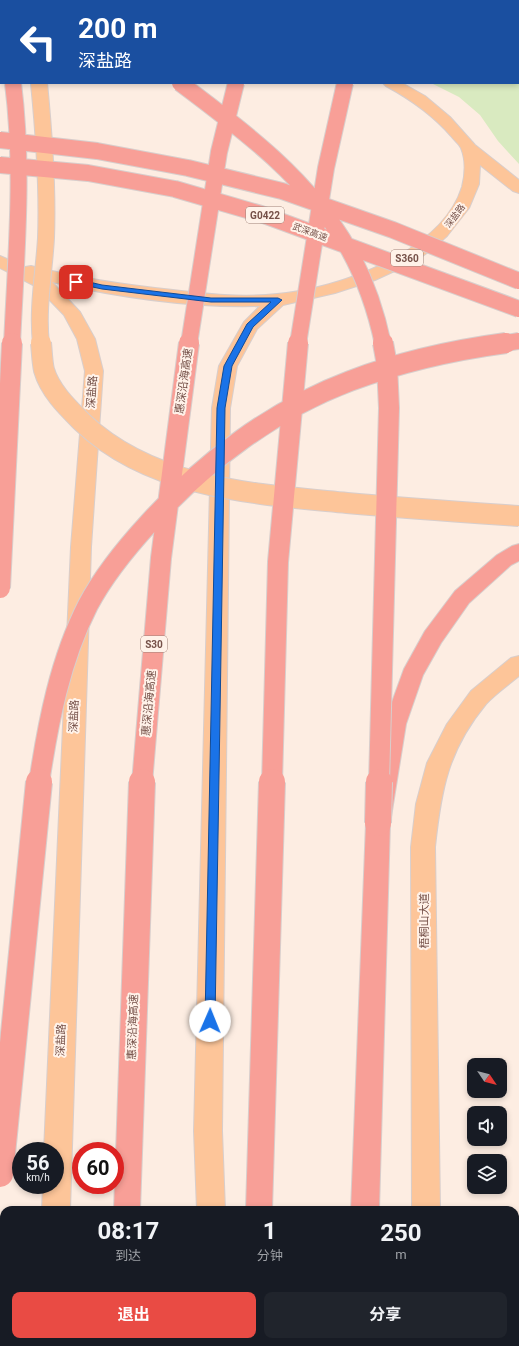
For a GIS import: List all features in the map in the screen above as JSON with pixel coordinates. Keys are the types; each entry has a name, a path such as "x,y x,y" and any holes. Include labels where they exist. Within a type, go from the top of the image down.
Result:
{"highway":[{"path":"0,588 19,200 17,114 13,84"},
{"path":"181,84 224,116 258,144 286,170 311,197 336,228 351,253 364,280 385,352 389,408 378,823 365,1206"},
{"name":"惠深沿海高速","path":"127,1206 141,798 161,558 187,356 218,152 236,84"},
{"path":"259,1206 278,562 298,344 326,168 345,84"},
{"name":"G0422","path":"0,140 97,151 188,168 282,191 393,230 519,281"},
{"name":"武深高速","path":"0,165 88,173 176,189 261,214 519,309"},
{"path":"0,1174 35,814 46,737 60,677 83,615 111,567 154,516 201,471 247,436 292,408 348,381 420,358 478,346 519,341"},
{"path":"378,823 395,724 412,675 433,636 462,597 504,560 519,551"}],"main road":[{"path":"39,84 44,128 46,222 39,306 40,343 45,374 63,402 80,421 106,444 136,462 167,474 218,487 354,503 519,516"},
{"path":"393,84 432,108 454,129 469,148 519,188"},
{"name":"深盐路","path":"2,262 51,276 102,287 211,300 278,300 339,287 380,273 416,253 445,230 465,203 473,178 469,148"},
{"name":"深盐路","path":"2,262 43,283 71,312 86,339 94,372 81,547 56,1206"},
{"path":"211,1206 208,1131 221,408 228,366 250,326 278,300"},
{"name":"梧桐山大道","path":"426,1206 423,847 428,804 439,763 455,730 479,697 519,664"}],"green space":[{"path":"433,84 519,84 519,164 498,141 480,115 459,97"}],"route":[{"path":"76,282 102,287 211,300 278,300 250,326 228,366 221,408 210,1021"}]}
